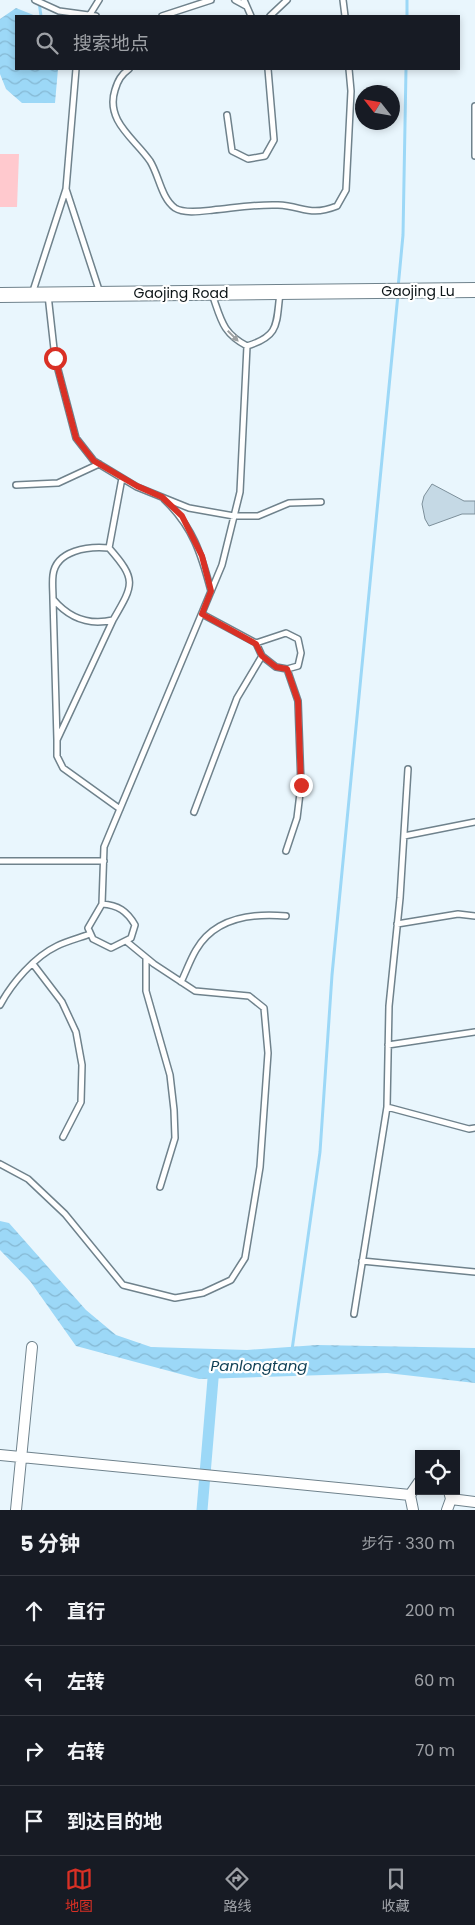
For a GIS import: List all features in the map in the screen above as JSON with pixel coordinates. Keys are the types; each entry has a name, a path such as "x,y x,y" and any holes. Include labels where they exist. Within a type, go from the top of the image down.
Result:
{"main road":[{"name":"Gaojing Lu","path":"361,291 475,290"},
{"name":"Gaojing Road","path":"0,296 361,291"}],"street":[{"path":"16,1510 32,1347"},
{"path":"0,1455 410,1495"},
{"path":"413,1510 410,1495 415,1488"},
{"path":"447,1510 450,1495 475,1502"}],"lane":[{"path":"35,0 59,10 84,15"},
{"path":"90,15 99,0"},
{"path":"165,15 211,0"},
{"path":"234,0 246,6"},
{"path":"244,0 250,15"},
{"path":"271,15 287,0"},
{"path":"343,0 345,15"},
{"path":"32,295 66,189 76,70"},
{"path":"128,70 119,77 113,95 113,109 119,125 151,162 168,201 177,209 199,211 279,205 308,212 325,211 337,206 346,190 351,91 349,70"},
{"path":"227,115 232,151 248,159 265,156 274,140 268,70"},
{"path":"475,106 475,156"},
{"path":"66,189 100,294"},
{"path":"212,293 222,322 232,338 247,346 265,341 276,326 280,292"},
{"path":"48,294 55,358 76,438 94,461 122,478 189,508 234,516 258,516 289,503 321,502"},
{"path":"102,904 112,905 127,912 135,925 131,938 111,948 93,939 88,928 102,904 104,847 222,565 240,492 247,346"},
{"path":"16,485 58,483 99,464"},
{"path":"109,548 122,478"},
{"path":"162,497 182,516 192,535 202,556 211,591"},
{"path":"57,740 113,620 130,591 129,571 109,548 92,546 84,548 60,560 53,573 57,756 63,768 120,809"},
{"path":"53,599 63,611 79,620 98,624 113,620"},
{"path":"202,614 256,644 262,656 276,667 287,669 298,666 301,653 298,639 286,633 256,644"},
{"path":"194,812 237,698 262,656"},
{"path":"286,852 297,818 301,785 298,701 287,669"},
{"path":"354,1314 387,1107 388,1006 397,924 408,769"},
{"path":"404,836 475,822"},
{"path":"0,861 104,860"},
{"path":"181,982 196,948 214,929 236,919 260,914 286,916"},
{"path":"397,924 458,914 475,916"},
{"path":"0,1005 8,992 33,964 56,946 90,934"},
{"path":"0,1164 28,1179 65,1214 123,1285 175,1298 203,1293 231,1280 245,1258 260,1167 268,1053 264,1008 249,996 195,991 146,958 126,941"},
{"path":"146,958 146,991 170,1075 174,1110 175,1138 160,1187"},
{"path":"33,964 62,1002 76,1032 82,1066 81,1102 64,1137"},
{"path":"388,1045 475,1032"},
{"path":"387,1107 469,1130 475,1128"},
{"path":"362,1261 475,1272"}],"shaded area":[{"path":"0,154 19,154 17,207 0,207"}],"water":[{"path":"16,8 34,15 15,15 15,70 58,70 55,103 22,103 6,89 0,74 0,19"},
{"name":"Panlongtang","path":"0,1221 9,1223 86,1310 116,1335 151,1347 247,1350 317,1345 475,1348 475,1383 387,1373 199,1379 76,1346 30,1281 0,1250"}],"building":[{"path":"432,484 464,501 475,501 475,514 462,514 429,526 425,519 422,504 424,496"}],"waterway":[{"path":"407,0 407,15"},
{"path":"39,2 41,15"},
{"path":"398,288 403,235 406,70"},
{"name":"Panlongtang","path":"292,1350 320,1152 332,975 398,294"},
{"name":"Panlongtang","path":"202,1510 214,1367"}],"route":[{"path":"55,358 76,438 94,461 137,486 162,497 182,516 202,556 211,591 202,614 230,627 256,644 262,656 276,667 287,669 298,701 301,739 301,785"}]}
